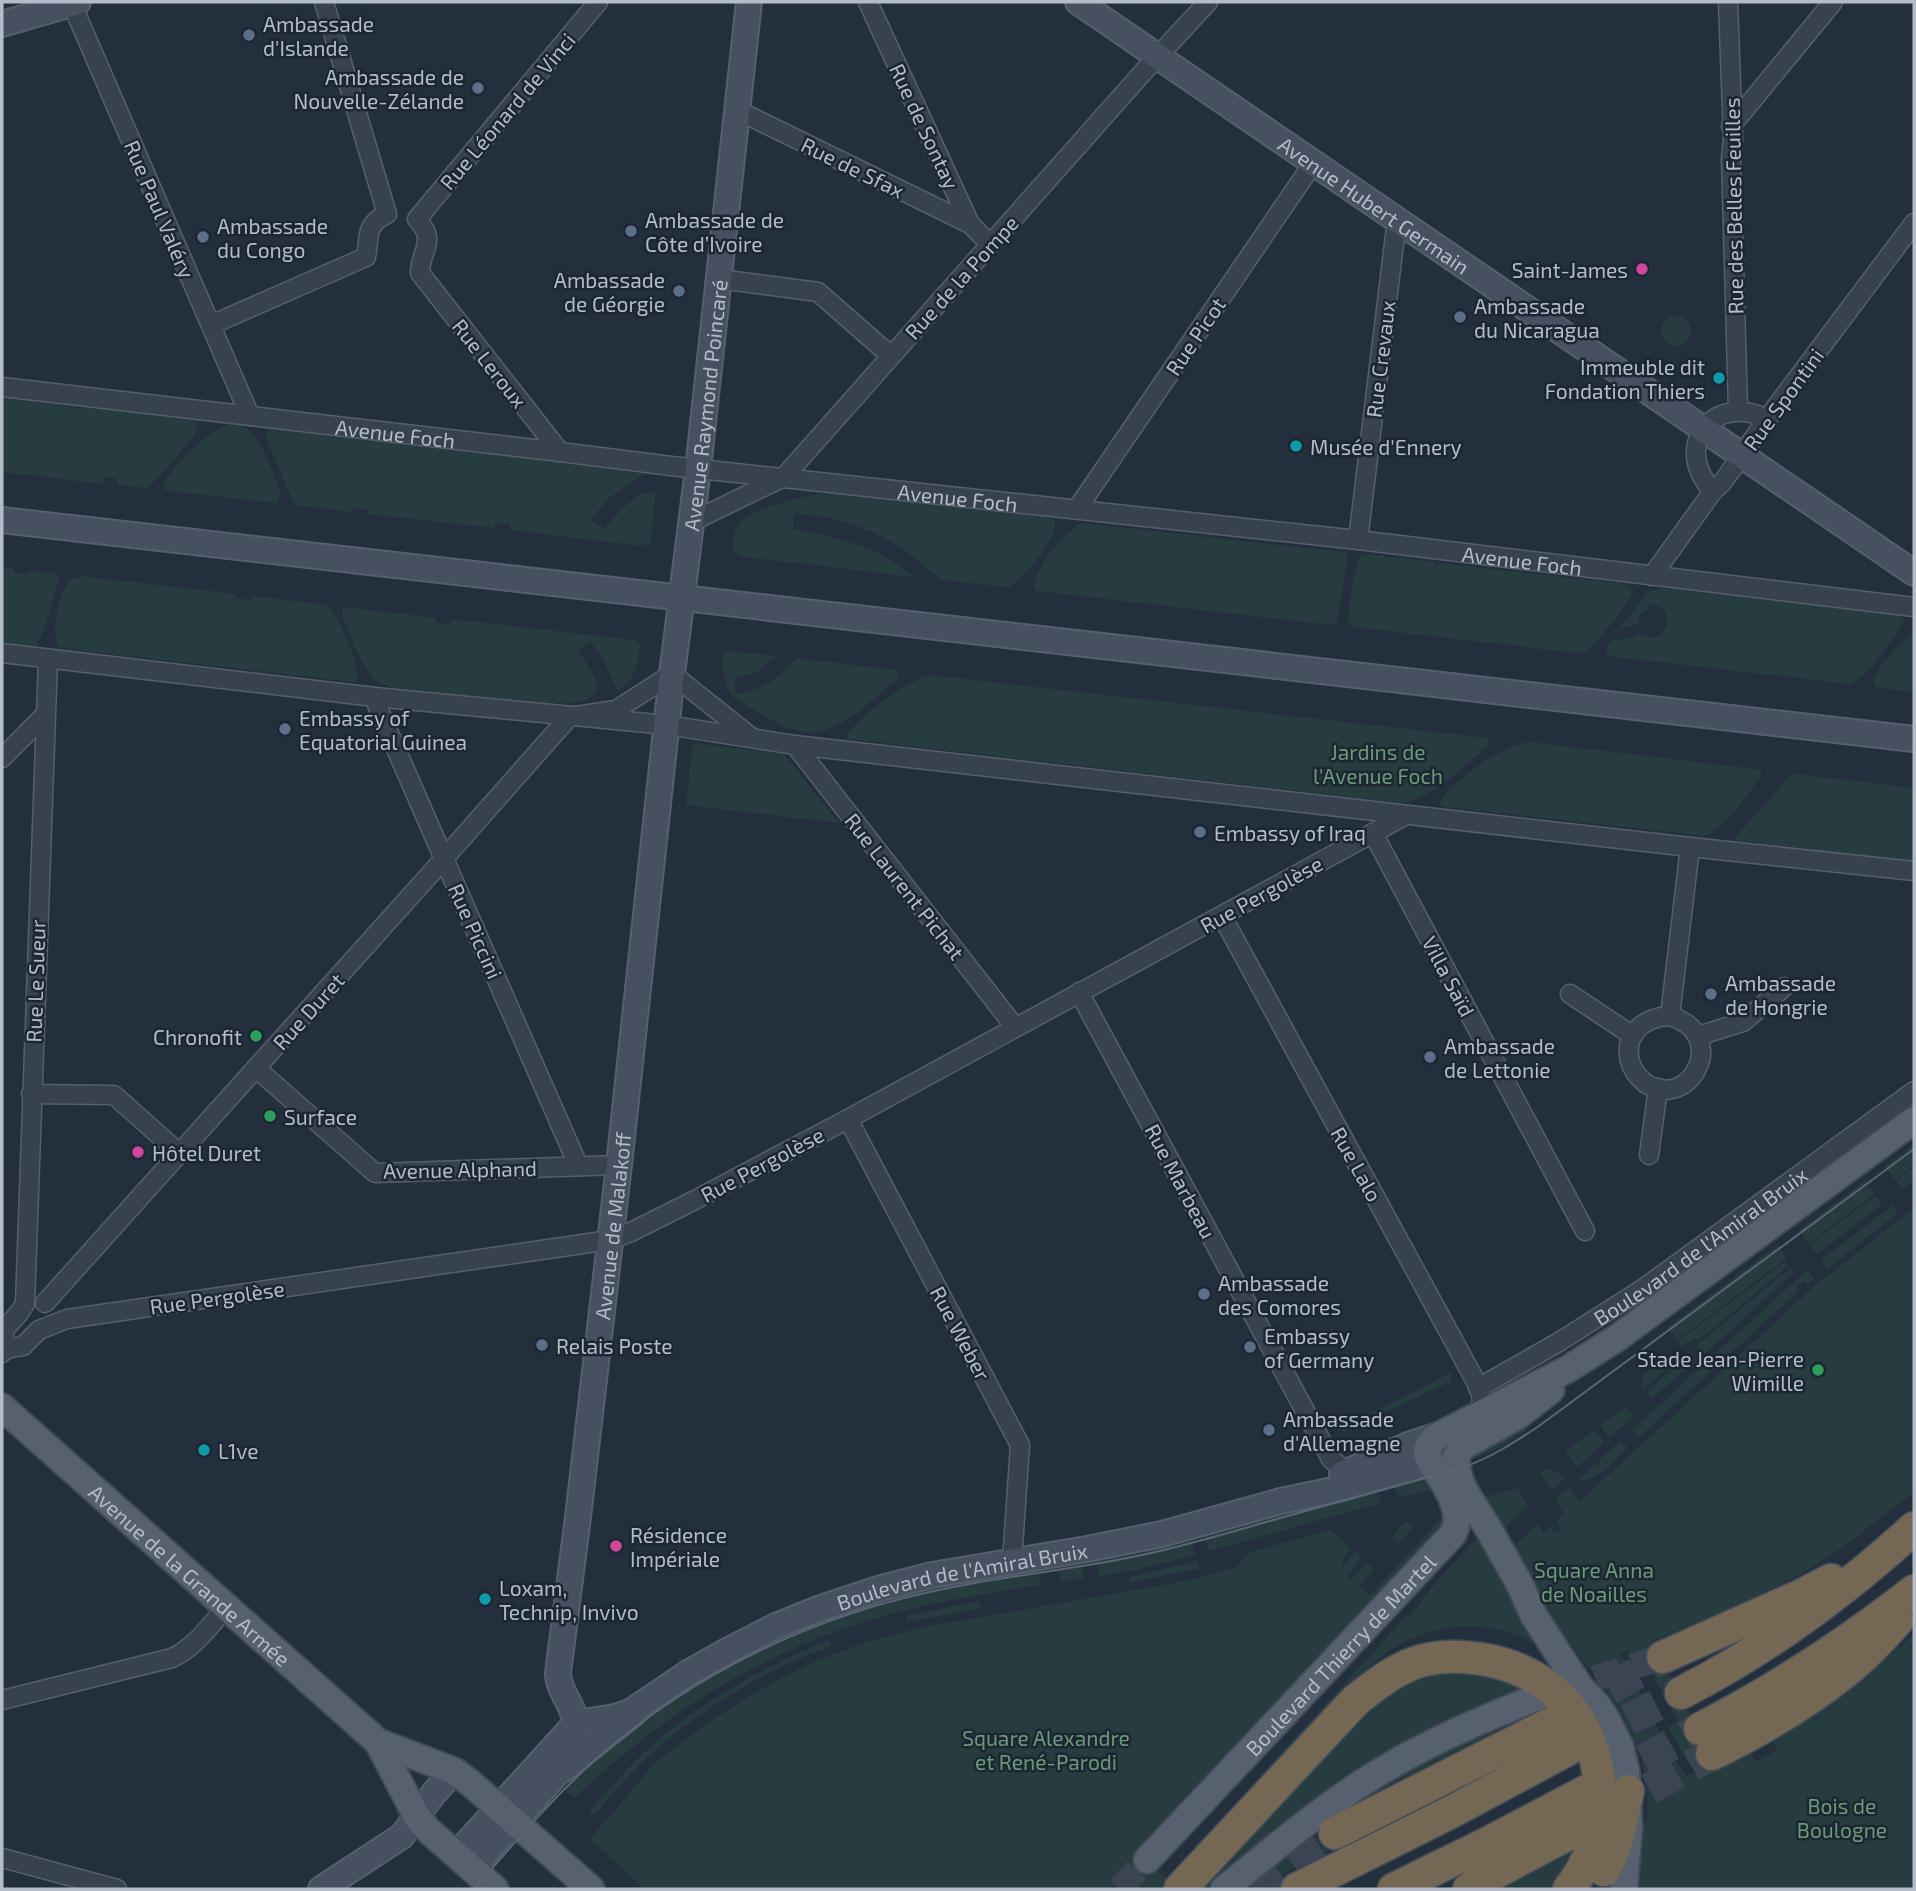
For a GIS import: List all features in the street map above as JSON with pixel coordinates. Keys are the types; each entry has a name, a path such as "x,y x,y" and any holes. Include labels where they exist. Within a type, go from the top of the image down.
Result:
{"highway":[{"path":"1663,1657 1823,1584 1881,1552 1913,1529"},
{"path":"1681,1693 1752,1654 1797,1623 1841,1591 1913,1529"},
{"path":"1914,1591 1815,1663 1765,1695 1706,1742 1768,1724 1801,1704 1850,1668 1876,1644 1914,1601"},
{"path":"1356,1700 1381,1673 1407,1652 1428,1642 1460,1636 1483,1637 1515,1646 1555,1666 1580,1686"},
{"path":"1162,1873 1356,1700 1403,1667 1448,1656 1501,1663 1529,1674 1552,1690 1578,1718 1591,1744 1596,1763 1600,1787 1599,1821 1579,1875 1569,1889"},
{"path":"1297,1889 1451,1812 1568,1732 1335,1833"},
{"path":"1394,1889 1587,1791"},
{"path":"1594,1889 1615,1847 1628,1791"},
{"path":"1469,1889 1584,1825"},
{"path":"1414,1889 1465,1854"}],"main road":[{"name":"Boulevard de l'Amiral Bruix","path":"1452,1441 1479,1415 1588,1357 1645,1318 1914,1120"},
{"name":"Boulevard de l'Amiral Bruix","path":"1452,1441 1532,1406 1588,1357"},
{"name":"Avenue de la Grande Armée","path":"2,1407 378,1742"},
{"path":"1429,1463 1427,1453 1430,1443 1452,1441 1457,1456 1458,1473 1472,1504 1519,1583 1534,1616 1580,1686 1607,1720 1620,1746 1626,1771 1629,1826 1624,1889"},
{"name":"Boulevard Thierry de Martel","path":"1162,1873 1452,1534 1456,1527 1457,1513 1440,1477 1429,1463"},
{"name":"Boulevard Thierry de Martel","path":"1162,1873 1471,1532 1475,1519 1472,1504"},
{"path":"1224,1889 1336,1800 1378,1773 1480,1720 1538,1697"},
{"path":"378,1742 454,1771 591,1889"},
{"path":"378,1742 417,1817 495,1889"}],"street":[{"path":"2,24 73,2"},
{"name":"Rue Paul Valéry","path":"73,2 250,416"},
{"path":"211,326 366,257 370,229 380,217 387,214 324,2"},
{"name":"Rue Léonard de Vinci","path":"420,274 420,262 427,240 417,219 598,2"},
{"name":"Avenue Raymond Poincaré","path":"667,725 749,2"},
{"name":"Rue de Sontay","path":"868,2 970,224 990,244"},
{"name":"Avenue Hubert Germain","path":"1078,2 1914,573"},
{"name":"Rue de la Pompe","path":"691,522 784,477 1208,2"},
{"name":"Rue des Belles Feuilles","path":"1728,2 1738,410"},
{"path":"1731,126 1833,2"},
{"name":"Rue de Sfax","path":"737,110 970,224"},
{"name":"Rue Picot","path":"1077,509 1314,162"},
{"name":"Rue Crevaux","path":"1358,540 1397,219"},
{"name":"Rue Spontini","path":"1652,576 1914,223"},
{"name":"Rue Leroux","path":"420,274 560,452"},
{"path":"719,279 818,292 891,356"},
{"name":"Avenue Foch","path":"2,387 698,469 1358,540 1914,607"},
{"path":"1713,491 1703,481 1696,464 1695,448 1703,429 1719,415 1738,410 1755,412 1767,419"},
{"path":"2,520 1914,739"},
{"path":"2,653 375,697 667,725 795,745 1914,871"},
{"name":"Rue Le Sueur","path":"22,1309 48,659"},
{"path":"569,717 616,710 672,674 753,739"},
{"name":"Rue Piccini","path":"375,697 578,1166"},
{"path":"2,758 44,716"},
{"name":"Rue Duret","path":"45,1303 569,717"},
{"name":"Avenue de Malakoff","path":"576,1723 559,1685 558,1673 619,1165 667,725"},
{"name":"Rue Laurent Pichat","path":"795,745 1015,1027"},
{"name":"Rue Pergolèse","path":"46,1327 67,1319 610,1240 693,1201 1406,815"},
{"name":"Villa Saïd","path":"1373,833 1585,1231"},
{"path":"1670,1016 1689,847"},
{"name":"Rue Lalo","path":"1222,916 1478,1388 1483,1401 1479,1415"},
{"path":"1698,1036 1743,1022 1784,988"},
{"name":"Rue Marbeau","path":"1079,992 1331,1459 1341,1467 1353,1470"},
{"path":"1570,994 1633,1036"},
{"path":"1670,1016 1691,1027 1698,1036 1702,1047 1698,1070 1681,1086 1658,1088 1648,1084 1632,1069 1629,1046 1639,1027 1648,1020 1670,1016"},
{"name":"Avenue Alphand","path":"256,1068 375,1173 619,1165"},
{"path":"1649,1155 1658,1088"},
{"name":"Boulevard de l'Amiral Bruix","path":"1478,1388 1559,1342 1644,1288 1914,1091"},
{"path":"31,1094 114,1095 179,1153"},
{"name":"Rue Weber","path":"848,1118 1020,1445 1012,1561"},
{"path":"45,1303 46,1327 23,1346 4,1351 3,1331 22,1309 45,1303"},
{"path":"22,1309 46,1327"},
{"name":"Boulevard de l'Amiral Bruix","path":"1281,1501 1408,1445 1452,1441"},
{"name":"Boulevard de l'Amiral Bruix","path":"464,1862 506,1814 576,1723 630,1712 704,1664 800,1616 881,1588 932,1574 1153,1536 1429,1463"},
{"path":"2,1700 172,1657 195,1643 226,1607"},
{"name":"Boulevard de l'Amiral Bruix","path":"506,1814 661,1692"},
{"name":"Boulevard de l'Amiral Bruix","path":"556,1774 570,1751 576,1723"},
{"path":"321,1889 402,1836 454,1771"},
{"path":"2,1858 117,1889"}],"green space":[{"path":"1676,316 1687,320 1691,331 1687,342 1676,346 1665,342 1661,331 1665,320"},
{"path":"2,398 76,407 81,410 82,407 193,420 197,430 162,474 147,488 117,485 117,478 104,477 103,484 2,472"},
{"path":"228,424 244,427 262,448 281,494 276,503 168,491 163,488 173,470 190,451"},
{"path":"270,429 644,474 609,498 590,520 604,529 634,499 655,493 651,540 642,546 510,530 510,524 495,523 495,528 368,514 367,510 352,508 351,512 299,506 293,502 267,440"},
{"path":"819,494 1051,518 1055,521 1054,529 1038,558 1023,576 1009,587 941,580 896,544 846,522 820,516 795,514 793,529 857,544 886,557 914,577 745,557 734,551 734,535 742,521 774,505"},
{"path":"1082,523 1342,552 1347,559 1337,622 1331,625 1035,590 1038,572 1051,552 1067,534"},
{"path":"1365,554 1435,562 1435,566 1439,563 1625,584 1632,591 1619,615 1585,653 1352,627 1348,623 1352,588 1359,562"},
{"path":"2,567 13,568 13,573 27,575 28,571 55,573 59,578 45,628 37,645 2,642"},
{"path":"81,576 236,594 236,598 251,600 252,596 328,605 347,640 358,678 352,682 60,648 55,632 56,614 70,580"},
{"path":"1661,588 1898,615 1903,620 1872,666 1849,684 1607,656 1610,641 1620,641 1635,636 1638,632 1648,637 1656,637 1662,633 1666,627 1665,612 1648,604 1648,609 1640,615 1639,623 1620,628 1648,592"},
{"path":"343,608 436,618 437,623 450,624 452,619 634,640 640,645 639,659 632,676 618,691 602,658 590,641 578,650 594,676 596,692 591,697 576,702 543,703 390,687 373,680 368,672 342,614"},
{"path":"1914,630 1914,692 1876,687 1873,682 1879,669"},
{"path":"730,651 776,656 757,672 734,678 736,694 754,690 770,682 784,672 796,658 895,670 899,674 896,680 849,718 828,730 808,732 775,722 734,698 723,672 724,654"},
{"name":"Jardins de l'Avenue Foch","path":"929,675 1487,738 1490,742 1471,761 1435,789 1402,803 848,739 848,734 874,708 908,685"},
{"name":"Jardins de l'Avenue Foch","path":"1530,742 1756,769 1762,773 1728,818 1704,836 1445,807 1439,804 1465,775 1507,749"},
{"path":"693,743 784,754 839,823 686,805"},
{"path":"1796,774 1914,788 1914,861 1733,840 1789,777"},
{"path":"1914,1145 1914,1165 1895,1180 1885,1166"},
{"path":"1914,1167 1914,1180 1902,1189 1896,1181"},
{"path":"1865,1181 1875,1194 1808,1243 1799,1230"},
{"path":"1876,1196 1882,1204 1817,1254 1809,1244"},
{"path":"1893,1205 1898,1213 1827,1269 1821,1260"},
{"path":"1914,1208 1914,1492 1846,1545 1808,1570 1719,1614 1652,1641 1718,1770 1750,1752 1755,1762 1777,1751 1772,1740 1846,1691 1914,1634 1914,1889 1630,1889 1642,1828 1647,1819 1648,1800 1641,1753 1618,1708 1507,1552 1538,1524 1543,1534 1551,1527 1554,1533 1561,1529 1557,1521 1564,1515 1556,1499 1569,1487 1580,1501 1816,1285","holes":["1628,1651 1638,1671 1648,1666 1678,1722 1668,1727 1688,1762 1697,1771 1687,1776 1670,1753 1621,1654"]},
{"path":"1778,1245 1787,1258 1677,1340 1668,1327"},
{"path":"1785,1262 1788,1266 1698,1341 1695,1338 1682,1347 1678,1341"},
{"path":"1790,1268 1793,1273 1704,1355 1697,1345"},
{"path":"1807,1270 1814,1279 1807,1284 1804,1281 1796,1287 1799,1291 1638,1438 1632,1430"},
{"path":"1675,1357 1677,1360 1644,1389 1640,1383 1644,1380 1642,1376 1660,1363 1663,1366"},
{"path":"1679,1363 1684,1370 1652,1399 1646,1392"},
{"path":"1452,1372 1450,1382 1344,1432 1335,1428 1398,1400"},
{"path":"1625,1407 1634,1416 1609,1438 1600,1425"},
{"path":"1520,1420 1527,1430 1495,1450 1464,1462"},
{"path":"1594,1430 1604,1443 1577,1467 1565,1451"},
{"path":"1621,1440 1627,1447 1605,1470 1592,1478 1578,1480 1600,1462 1599,1460"},
{"path":"1548,1469 1558,1472 1564,1479 1551,1491 1540,1472"},
{"path":"1423,1472 1439,1487 1399,1498 1391,1479"},
{"path":"1373,1484 1381,1503 1209,1551 1203,1531"},
{"path":"1518,1488 1528,1506 1497,1535 1478,1499"},
{"name":"Square Alexandre et René-Parodi","path":"1449,1510 1449,1521 1141,1854 1178,1889 644,1889 590,1839 656,1762 712,1720 770,1684 809,1664 863,1643 919,1628 1191,1580 1237,1567 1253,1551 1331,1530 1352,1549 1342,1560 1343,1565 1355,1552 1362,1558 1347,1576 1351,1580 1367,1563 1374,1570 1359,1586 1369,1596"},
{"path":"1406,1521 1413,1527 1398,1544 1391,1538"},
{"path":"1483,1534 1519,1616 1535,1638 1531,1642 1491,1628 1448,1628 1406,1641 1388,1652 1371,1666 1172,1878 1168,1877 1407,1615 1410,1616 1438,1580"},
{"path":"1190,1535 1195,1555 1099,1576 1095,1555"},
{"path":"975,1554 976,1559 678,1665 681,1657 684,1661 754,1622 824,1592 897,1570"},
{"path":"1081,1558 1084,1578 1061,1582 1057,1561"},
{"path":"1197,1561 1199,1569 1130,1582 1129,1577"},
{"path":"1038,1565 1041,1585 946,1601 866,1621 774,1657 690,1705 650,1733 574,1798 557,1783 641,1715 735,1655 869,1599"},
{"path":"980,1601 981,1608 907,1622 906,1616"},
{"path":"829,1640 831,1646 741,1688 699,1716 651,1754 594,1815 589,1811 641,1756 711,1700 757,1673"},
{"path":"1441,1671 1492,1674 1525,1689 1492,1728 1497,1738 1299,1838 1363,1833 1254,1889 1196,1889 1364,1710 1402,1683"},
{"path":"1580,1841 1551,1889 1492,1889"}],"tunnel":[{"path":"1558,1690 1663,1657"},
{"path":"1568,1714 1663,1657"},
{"path":"1585,1741 1681,1693"},
{"path":"1601,1783 1700,1729"},
{"path":"1607,1812 1712,1754"},
{"path":"1252,1889 1335,1833"},
{"path":"1119,1889 1147,1860"}],"tram line":[{"path":"474,1889 541,1814 618,1740 656,1712 735,1663 819,1625 908,1597 1170,1549 1474,1463 1503,1449 1539,1426 1914,1149"}],"place":[{"name":"Ambassade d'Islande","path":"249,35"},
{"name":"Ambassade de Nouvelle-Zélande","path":"478,88"},
{"name":"Ambassade de Côte d’Ivoire","path":"631,231"},
{"name":"Ambassade du Congo","path":"203,237"},
{"name":"Saint-James","path":"1642,269"},
{"name":"Ambassade de Géorgie","path":"679,291"},
{"name":"Ambassade du Nicaragua","path":"1460,317"},
{"name":"Immeuble dit Fondation Thiers","path":"1719,378"},
{"name":"Musée d'Ennery","path":"1296,446"},
{"name":"Embassy of Equatorial Guinea","path":"285,729"},
{"name":"Embassy of Iraq","path":"1200,832"},
{"name":"Ambassade de Hongrie","path":"1711,994"},
{"name":"Chronofit","path":"256,1036"},
{"name":"Ambassade de Lettonie","path":"1430,1057"},
{"name":"Surface","path":"270,1116"},
{"name":"Hôtel Duret","path":"138,1152"},
{"name":"Ambassade des Comores","path":"1204,1294"},
{"name":"Relais Poste","path":"542,1345"},
{"name":"Embassy of Germany","path":"1250,1347"},
{"name":"Stade Jean-Pierre Wimille","path":"1818,1370"},
{"name":"Ambassade d'Allemagne","path":"1269,1430"},
{"name":"L1ve","path":"204,1450"},
{"name":"Résidence Impériale","path":"616,1546"},
{"name":"Loxam, Technip, Invivo","path":"485,1599"}],"park label":[{"name":"Square Anna de Noailles","path":"1594,1581"},
{"name":"Bois de Boulogne","path":"1842,1817"}]}
